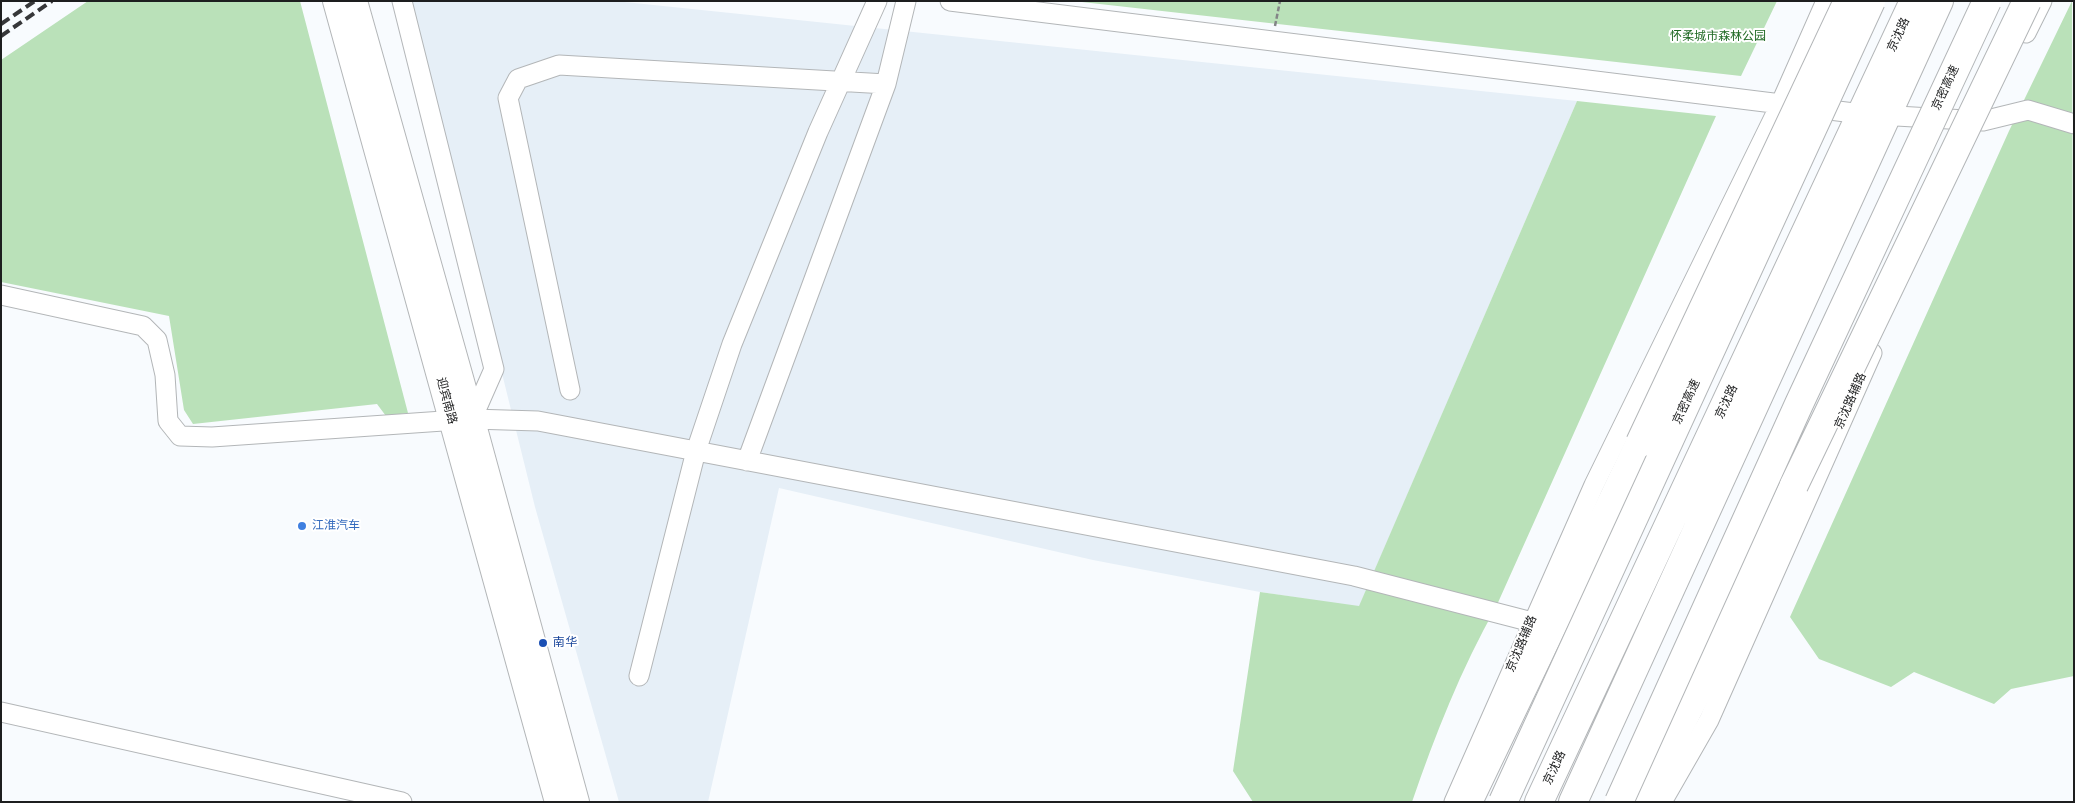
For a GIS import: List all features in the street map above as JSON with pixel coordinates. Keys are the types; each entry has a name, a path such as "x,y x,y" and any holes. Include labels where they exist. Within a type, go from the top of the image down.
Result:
{"highway":[{"path":"1466,801 1640,443 1848,1"},
{"name":"京密高速","path":"1503,802 1871,1"},
{"name":"京沈路","path":"1573,802 1873,115 1914,1"},
{"name":"京沈路","path":"1539,802 1873,115 1939,1"},
{"name":"京密高速","path":"1620,802 1799,404 1987,1"},
{"path":"1640,802 1704,679 1794,485 2026,1"}],"main road":[{"name":"迎宾南路","path":"334,1 577,802"},
{"name":"迎宾南路","path":"354,1 462,420 501,605 557,802"}],"street":[{"path":"402,1 494,369 462,420"},
{"path":"639,676 696,451 736,335 841,80 877,1"},
{"path":"747,461 886,84 906,1"},
{"path":"950,1 1780,105 1873,115 1983,121 2028,110 2074,124"},
{"name":"京沈路辅路","path":"1466,801 1532,622 1598,476 1780,105 1826,1"},
{"name":"京沈路辅路","path":"1662,802 1709,720 1909,270 2042,1"},
{"path":"570,390 508,98 518,79 559,65 886,84"},
{"path":"1,295 143,326 157,340 165,375 168,421 180,436 212,437 462,420 538,421 1354,576 1532,622"},
{"path":"1,712 402,802"}],"path":[{"path":"1270,41 1280,1"}],"shaded area":[{"path":"410,1 615,1 1577,101 1359,607 1260,592 1093,560 779,488 708,802 619,802 535,507"}],"green space":[{"path":"88,1 300,1 408,413 386,416 377,404 193,424 184,410 169,316 1,282 1,60"},
{"name":"怀柔城市森林公园","path":"1073,1 1777,1 1741,76"},
{"path":"2072,1 2074,676 2011,689 1994,704 1914,672 1891,687 1819,659 1790,617 2009,131"},
{"path":"1577,101 1716,116 1496,607 1460,678 1439,727 1412,802 1253,802 1233,771 1260,592 1359,606"}],"railway":[{"path":"1,24 35,1"},
{"path":"1,36 52,1"}],"place":[{"name":"江淮汽车","path":"302,526"},
{"name":"南华","path":"543,643"}]}
